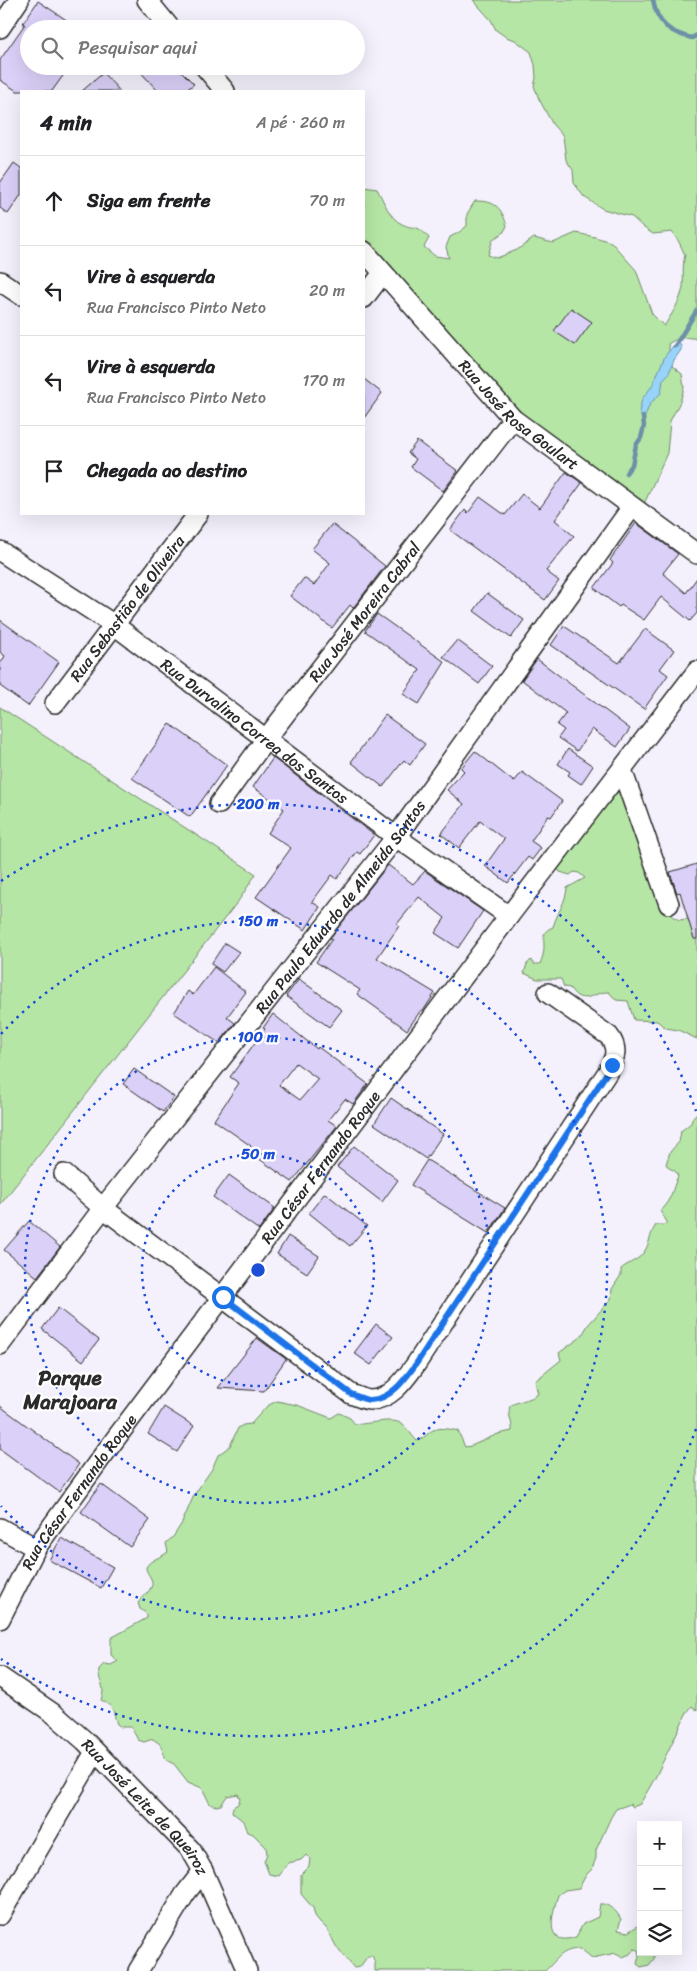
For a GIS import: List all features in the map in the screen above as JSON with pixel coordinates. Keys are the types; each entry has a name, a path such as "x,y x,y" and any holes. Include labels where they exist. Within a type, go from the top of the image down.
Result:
{"street":[{"path":"0,28 19,0"},
{"path":"147,0 164,20"},
{"path":"212,75 225,90"},
{"name":"Rua José Rosa Goulart","path":"365,252 513,419 697,554"},
{"path":"365,297 383,273"},
{"path":"0,281 20,294"},
{"name":"Rua José Moreira Cabral","path":"218,804 513,419"},
{"name":"Rua Paulo Eduardo de Almeida Santos","path":"0,1345 103,1208 396,837 632,507"},
{"name":"Rua Sebastião de Oliveira","path":"55,703 197,515"},
{"name":"Rua Durvalino Correa dos Santos","path":"0,551 113,624 396,837 508,916"},
{"name":"Rua César Fernando Roque","path":"0,1619 36,1548 100,1458 508,916 697,671"},
{"path":"622,770 669,904"},
{"path":"64,1174 103,1208 351,1394 370,1400 386,1395 401,1384 612,1065 616,1052 614,1042 609,1036 548,994"},
{"path":"0,1528 36,1548"},
{"name":"Rua José Leite de Queiroz","path":"0,1678 54,1714 85,1741 191,1850 203,1871 247,1971"},
{"path":"0,1915 95,1752"},
{"path":"138,1971 184,1894 203,1871"}],"green space":[{"path":"473,0 697,0 697,339 682,338 668,344 672,366 682,374 684,388 680,402 670,421 667,453 640,513 513,419 365,240 365,187 377,189 387,209 397,221 407,226 418,228 429,238 424,247 435,256 449,258 446,247 450,237 467,226 467,214 475,201 488,202 500,209 507,226 503,233 493,239 488,255 497,258 517,250 534,238 553,243 576,233 611,242 636,270 652,314 664,326 673,313 683,287 685,255 679,242 672,232 653,234 632,217 603,209 584,197 574,183 573,170 566,160 563,136 553,125 534,86 536,78 535,65 531,52 515,40 506,37 496,30 491,20"},
{"path":"0,707 256,874 239,900 0,1205"},
{"path":"622,770 667,910 679,920 688,919 693,921 697,930 697,1039 678,1030 666,1028 657,1021 634,1020 628,1001 616,1000 609,992 584,998 579,997 570,988 564,987 561,979 537,979 524,973 527,964 531,960 534,964 540,964 544,951 544,935 553,927 567,888 585,878 579,873 574,872 570,875 560,872 556,867"},
{"path":"697,1113 697,1710 692,1706 686,1714 655,1778 640,1804 633,1807 630,1804 616,1809 596,1850 596,1858 592,1869 586,1875 579,1888 565,1890 558,1895 552,1920 554,1934 558,1938 576,1937 583,1924 598,1917 600,1904 610,1906 621,1919 618,1930 628,1932 637,1926 637,1950 634,1949 630,1954 623,1957 616,1953 592,1958 581,1949 574,1949 564,1953 545,1971 375,1971 372,1955 367,1957 360,1967 354,1968 336,1946 327,1929 315,1916 313,1908 301,1894 301,1874 309,1866 310,1859 306,1855 301,1860 288,1863 279,1876 269,1874 264,1861 267,1854 266,1847 253,1834 247,1832 243,1821 232,1812 233,1807 238,1804 240,1799 238,1794 227,1796 221,1805 210,1804 202,1788 188,1782 174,1764 166,1760 160,1744 153,1739 144,1742 138,1740 131,1727 121,1727 117,1724 111,1707 101,1700 103,1690 99,1677 99,1669 104,1664 111,1665 118,1661 111,1655 111,1638 147,1618 147,1614 140,1609 138,1603 150,1590 152,1584 146,1567 153,1560 168,1552 166,1543 173,1537 182,1523 194,1495 212,1469 218,1455 230,1446 238,1428 251,1424 267,1406 277,1401 297,1405 331,1418 339,1413 350,1418 355,1424 387,1421 399,1422 417,1441 433,1430 451,1429 458,1431 465,1447 498,1434 512,1431 510,1406 538,1394 535,1381 561,1360 559,1353 581,1337 588,1325 611,1299 612,1289 621,1275 621,1269 642,1255 656,1225 664,1225 667,1222 660,1211 670,1198 678,1176 666,1164 670,1152 679,1142 681,1131 691,1123"},
{"path":"639,1956 654,1956 649,1965 641,1967 637,1964"}],"water":[{"path":"677,341 681,346 681,350 674,360 669,373 663,380 661,393 650,404 643,421 639,412 642,399 652,386 665,356"}],"building":[{"path":"38,1 66,20 25,20"},
{"path":"20,31 20,75 64,75 53,90 17,91 0,80 0,60"},
{"path":"101,75 105,75 119,90 83,90"},
{"path":"143,75 185,75 194,84 186,90 157,90"},
{"path":"14,163 20,167 20,196 8,214 0,208 0,183"},
{"path":"571,308 592,322 575,345 554,331"},
{"path":"365,380 382,393 365,417"},
{"path":"417,441 458,471 443,491 411,467 416,459 408,453"},
{"path":"566,472 582,483 555,520 574,536 546,571 559,581 545,600 450,530 465,510 468,513 480,497 505,515 522,494 540,508"},
{"path":"636,523 678,554 663,573 686,593 697,578 697,613 690,621 661,597 644,620 621,605 619,607 594,588 613,563 610,560"},
{"path":"332,524 385,566 353,608 350,605 332,628 290,596 304,578 314,585 330,563 312,549"},
{"path":"487,593 524,620 511,638 474,611"},
{"path":"377,614 445,662 419,704 403,694 420,670 365,631"},
{"path":"0,620 59,662 28,706 0,686 0,664 5,656 0,652"},
{"path":"564,626 619,663 645,629 674,650 660,669 668,675 644,709 551,645"},
{"path":"457,640 492,666 479,684 443,657"},
{"path":"537,659 630,729 617,747 592,729 577,751 558,738 564,730 557,725 566,713 522,680"},
{"path":"385,715 425,744 410,765 404,760 383,787 351,762"},
{"path":"170,724 227,765 190,817 132,778"},
{"path":"568,749 593,766 581,784 568,775 570,772 558,764"},
{"path":"475,751 514,782 522,772 562,801 551,817 548,816 531,841 541,848 532,860 528,857 508,883 485,866 504,839 480,821 459,848 441,834 464,804 447,790 464,771 461,768"},
{"path":"273,758 374,835 360,854 357,852 337,879 332,875 312,902 320,907 305,930 256,897 291,848 268,833 284,809 253,787"},
{"path":"697,864 697,939 694,939 680,892 677,893 670,872"},
{"path":"388,865 413,884 425,871 483,911 458,948 435,933 445,918 419,897 397,924 399,926 377,958 435,993 407,1030 357,994 360,990 316,962 332,939 330,938"},
{"path":"225,943 239,952 223,972 211,964"},
{"path":"214,967 246,992 227,1017 235,1023 219,1043 174,1013 188,991 193,995"},
{"path":"299,979 342,1010 329,1027 286,996"},
{"path":"273,1014 317,1049 318,1047 368,1084 353,1104 345,1099 328,1120 337,1126 292,1182 248,1151 251,1146 214,1120 239,1083 230,1077 265,1029 263,1028","holes":["296,1063 318,1079 300,1100 279,1085"]},
{"path":"134,1069 174,1097 163,1112 123,1084"},
{"path":"391,1098 443,1134 426,1159 374,1124"},
{"path":"354,1146 398,1180 382,1202 337,1167"},
{"path":"427,1160 505,1208 488,1233 411,1185"},
{"path":"229,1175 275,1208 259,1230 213,1197"},
{"path":"325,1193 367,1226 350,1246 309,1213"},
{"path":"29,1221 60,1247 37,1277 4,1250"},
{"path":"288,1236 319,1256 307,1273 277,1254"},
{"path":"58,1308 99,1340 83,1361 42,1329"},
{"path":"376,1324 393,1337 371,1365 354,1353"},
{"path":"257,1338 286,1359 264,1391 218,1388"},
{"path":"0,1406 79,1464 59,1492 0,1449"},
{"path":"164,1407 194,1426 177,1452 148,1434"},
{"path":"101,1484 150,1520 130,1547 81,1512"},
{"path":"61,1538 113,1567 101,1588 49,1560"}],"waterway":[{"path":"653,0 661,21 671,30 692,38 697,35"},
{"path":"675,346 697,310"},
{"path":"626,473 632,465 636,445 641,438 644,426 643,417"}],"district":[{"name":"Parque Marajoara","path":"70,1390"}],"route":[{"path":"223,1297 351,1394 370,1400 386,1395 401,1384 416,1364 612,1065"}]}
